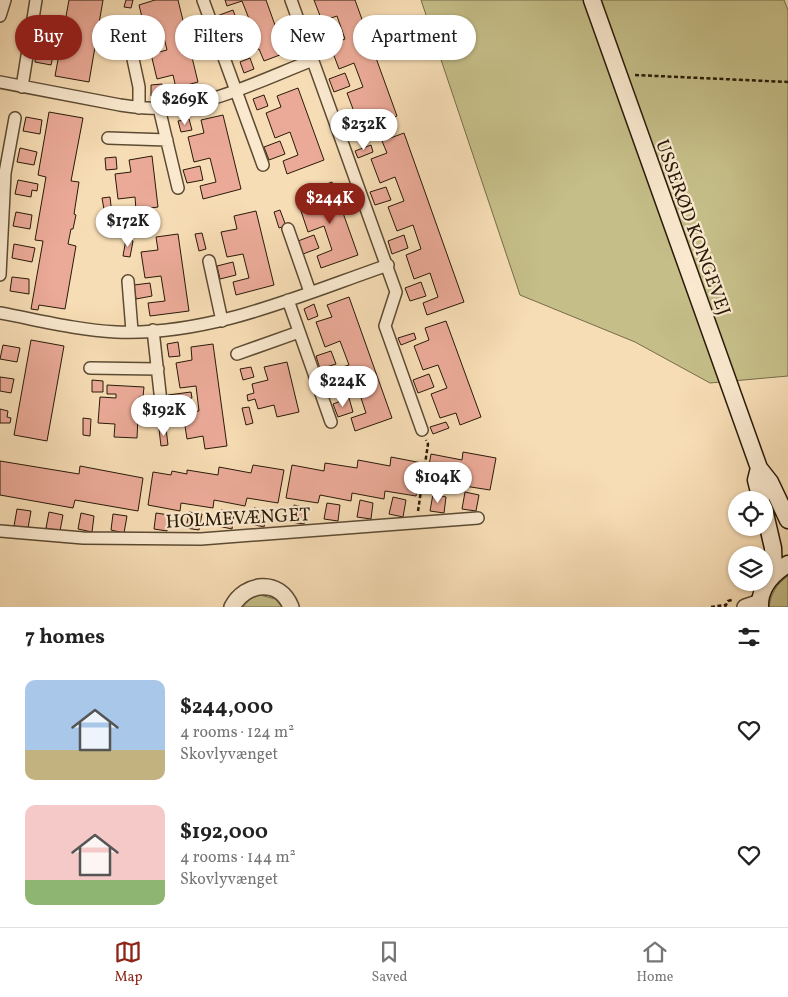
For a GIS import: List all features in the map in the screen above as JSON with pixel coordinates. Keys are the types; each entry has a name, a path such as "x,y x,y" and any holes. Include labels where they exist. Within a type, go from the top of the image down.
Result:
{"main road":[{"name":"USSERØD KONGEVEJ","path":"592,0 759,468 770,482 788,520"},
{"name":"USSERØD KONGEVEJ","path":"759,468 756,480 759,491"},
{"path":"755,605 764,586 781,569 770,536"}],"street":[{"path":"0,16 5,0"},
{"path":"22,87 36,0"},
{"path":"202,0 263,165"},
{"path":"291,0 296,15"},
{"path":"133,60 139,87 139,108"},
{"path":"0,82 139,108 160,108 196,104 313,60 388,265 396,292 385,326 422,430"},
{"path":"160,108 178,188"},
{"path":"0,275 5,173 15,118"},
{"path":"108,138 168,140"},
{"path":"288,229 310,292"},
{"path":"209,261 222,321"},
{"path":"0,313 90,329 153,330 222,321 388,265"},
{"path":"128,281 132,331"},
{"path":"288,300 330,422"},
{"path":"153,330 164,420"},
{"path":"237,354 299,332"},
{"path":"90,368 158,369"},
{"name":"HOLMEVÆNGET","path":"0,531 82,538 201,539 478,518"},
{"path":"232,607 242,594 250,589 268,587 284,596 291,607"}],"path":[{"path":"618,74 788,82"},
{"path":"416,522 428,444 422,430"},
{"path":"711,607 726,605"}],"shaded area":[{"path":"421,0 784,0 788,10 788,376 710,383 635,342 520,295 441,60 476,60 476,15 426,15"},
{"path":"788,576 788,607 769,607 775,589"},
{"path":"260,595 275,599 282,607 243,607 250,599"}],"building":[{"path":"69,0 103,0 100,15 92,15 93,60 89,82 55,76 58,60 82,60 82,15 66,15"},
{"path":"126,0 133,0 131,8 124,7"},
{"path":"155,0 178,0 182,15 175,15 175,60 193,60 198,82 176,88 173,75 157,79 152,60 165,60 165,50 167,50 165,42 165,15 141,15 139,5"},
{"path":"225,0 266,0 271,15 271,58 264,61 261,54 261,15 247,15 242,1 227,6"},
{"path":"314,0 355,0 360,15 353,15 353,60 377,60 397,116 376,124 371,111 356,117 347,93 363,87 354,63 339,69 336,60 343,60 343,40 345,39 343,33 343,15 320,15"},
{"path":"233,10 235,15 220,15"},
{"path":"35,60 52,60 51,65 35,62"},
{"path":"251,60 254,69 244,73 240,62"},
{"path":"345,73 350,86 334,92 329,79"},
{"path":"162,84 163,95 151,96 151,85"},
{"path":"298,88 324,160 287,174 283,161 298,155 290,132 275,138 266,113 281,107 277,96"},
{"path":"264,95 268,106 257,110 253,99"},
{"path":"49,112 83,118 71,181 79,182 74,214 76,215 68,244 76,246 65,309 39,305 38,310 31,309 43,241 35,240 46,177 38,175"},
{"path":"223,115 241,189 203,199 200,186 216,182 210,158 194,162 188,137 204,133 201,120"},
{"path":"26,117 42,120 40,134 23,131"},
{"path":"189,119 192,130 181,132 178,121"},
{"path":"362,121 365,128 349,133 347,126"},
{"path":"404,133 464,302 427,315 423,303 438,297 430,273 414,279 406,255 421,249 413,225 397,231 388,207 404,201 395,177 380,183 371,159 387,153 382,141"},
{"path":"280,141 285,154 269,160 264,147"},
{"path":"371,145 373,152 358,158 355,151"},
{"path":"20,148 37,152 34,165 17,162"},
{"path":"152,156 158,207 136,210 135,197 118,199 115,174 131,172 129,160"},
{"path":"116,157 117,169 106,170 105,158"},
{"path":"200,166 203,180 187,183 183,170"},
{"path":"18,180 38,184 37,191 32,190 31,197 15,194"},
{"path":"332,182 358,255 321,268 317,256 332,250 324,226 308,232 300,208 315,202 311,190"},
{"path":"386,187 391,200 375,205 370,192"},
{"path":"110,197 112,214 105,215 102,198"},
{"path":"280,210 286,226 279,228 274,212"},
{"path":"256,211 274,285 236,295 233,282 249,278 243,254 227,257 221,232 237,229 234,216"},
{"path":"16,212 32,215 30,229 13,226"},
{"path":"202,233 206,249 199,251 195,234"},
{"path":"178,234 189,311 150,316 148,303 165,301 161,276 145,278 141,252 158,250 156,237"},
{"path":"314,235 319,248 303,254 298,241"},
{"path":"404,235 408,248 392,254 388,241"},
{"path":"126,239 133,241 130,257 123,256"},
{"path":"14,244 35,248 32,262 12,258"},
{"path":"233,262 236,275 220,279 217,266"},
{"path":"12,277 29,279 29,294 10,291"},
{"path":"421,282 426,296 410,301 405,288"},
{"path":"150,283 152,296 136,299 134,285"},
{"path":"349,297 392,418 355,431 351,418 366,413 358,389 342,395 333,370 349,365 340,341 325,347 316,322 332,317 327,305"},
{"path":"314,304 318,316 308,320 304,309"},
{"path":"446,321 481,417 460,425 456,413 440,418 431,394 447,388 438,365 423,370 414,346 429,340 425,328"},
{"path":"414,333 416,339 401,345 398,338"},
{"path":"31,340 64,346 47,441 14,435"},
{"path":"178,342 180,356 169,357 167,344"},
{"path":"213,344 227,446 205,449 203,436 187,439 183,413 199,411 196,386 180,388 176,363 192,360 191,347"},
{"path":"3,345 20,348 17,362 0,359"},
{"path":"331,351 336,364 320,369 316,356"},
{"path":"287,362 299,412 277,417 274,405 258,409 255,399 248,401 247,395 254,393 252,384 268,380 264,367"},
{"path":"251,367 254,377 243,380 240,369"},
{"path":"429,374 434,387 418,393 413,380"},
{"path":"0,377 14,379 11,393 0,391"},
{"path":"92,380 103,381 103,392 92,392"},
{"path":"107,385 144,387 143,397 139,397 137,438 114,437 115,424 98,423 100,397 116,398 116,394 107,394"},
{"path":"191,392 192,398 186,399 187,407 170,409 168,395"},
{"path":"349,398 353,412 338,417 333,404"},
{"path":"249,407 253,423 246,425 242,408"},
{"path":"0,409 8,411 7,417 11,418 10,423 0,423"},
{"path":"83,418 91,419 90,436 83,435"},
{"path":"446,422 449,428 433,434 430,427"},
{"path":"166,428 168,445 161,446 159,429"},
{"path":"463,452 496,458 490,490 458,485 457,493 425,487 431,454 462,460"},
{"path":"391,457 422,463 416,496 385,491 384,499 352,493 351,501 320,495 318,503 286,498 292,465 324,471 325,463 357,468 358,460 390,466"},
{"path":"0,461 79,474 80,466 143,478 138,511 75,500 73,508 0,495"},
{"path":"253,465 284,470 278,503 247,498 245,506 214,500 213,508 181,503 180,511 148,505 153,472 171,475 172,471 187,474 187,470 218,475 219,467 251,473"},
{"path":"465,492 479,495 476,511 462,509"},
{"path":"433,494 446,497 444,513 430,511"},
{"path":"393,497 406,500 403,517 389,514"},
{"path":"360,500 373,503 371,519 357,517"},
{"path":"327,503 340,505 338,521 324,519"},
{"path":"294,505 307,508 304,524 291,522"},
{"path":"254,508 267,510 264,527 251,524"},
{"path":"17,509 31,511 28,528 14,526"},
{"path":"221,510 234,512 232,529 218,526"},
{"path":"49,512 63,515 60,531 46,528"},
{"path":"189,512 202,514 199,530 186,528"},
{"path":"81,513 94,516 92,532 78,529"},
{"path":"156,513 169,515 167,531 154,529"},
{"path":"113,514 127,516 124,533 111,530"}]}
